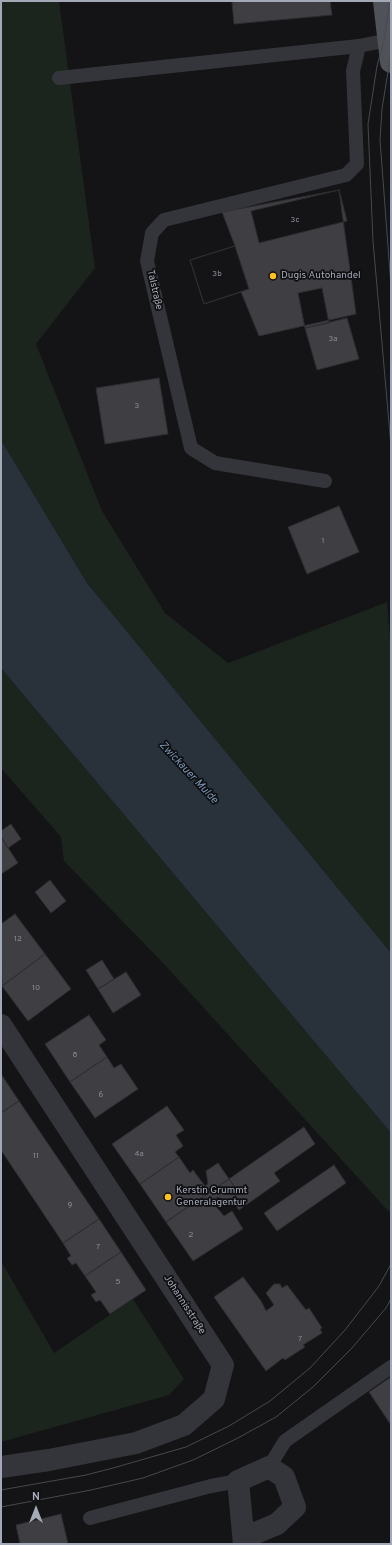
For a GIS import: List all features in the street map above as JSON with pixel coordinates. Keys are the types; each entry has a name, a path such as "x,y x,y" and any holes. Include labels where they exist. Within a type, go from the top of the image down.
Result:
{"main road":[{"path":"384,1 391,62"}],"street":[{"name":"Johannisstraße","path":"1,1025 223,1365 214,1399 184,1425 136,1443 49,1460 1,1467"},
{"path":"269,1467 284,1477 295,1507 277,1524 244,1541 238,1481 269,1467"}],"lane":[{"path":"59,78 359,46 388,40"},
{"name":"Talstraße","path":"325,481 215,463 192,448 146,261 152,233 164,220 346,175 357,164 353,71 359,46"},
{"path":"269,1467 285,1441 391,1367"},
{"path":"90,1518 211,1486 238,1481"}],"shaded area":[{"path":"1,1 59,1 95,268 36,344 102,511 165,613 228,663 387,602 391,649 391,953 87,583 1,440"},
{"path":"1,668 391,1133 390,1213 163,963 64,861 61,837 1,768"},
{"path":"1,1261 54,1353 133,1299 184,1379 169,1395 1,1442"}],"water":[{"name":"Zwickauer Mulde","path":"1,440 87,583 391,953 391,1133 1,668"}],"building":[{"path":"330,1 332,15 234,24 232,2"},
{"path":"339,190 347,221 259,243 251,211"},
{"name":"Dugis Autohandel","path":"339,190 356,314 259,336 241,292 204,304 190,260 235,246 222,212"},
{"path":"235,246 249,289 204,304 190,260"},
{"path":"322,288 329,323 305,328 298,293"},
{"path":"347,318 359,359 317,370 305,328"},
{"path":"159,378 168,434 105,444 96,388"},
{"path":"339,506 359,552 307,574 288,527"},
{"path":"11,824 21,839 8,848 1,837 1,831"},
{"path":"1,837 18,863 1,874"},
{"path":"50,880 66,901 51,913 35,892"},
{"path":"15,914 45,954 2,986 1,924"},
{"path":"45,954 71,989 28,1021 2,986"},
{"path":"102,960 114,979 98,989 86,970"},
{"path":"126,972 141,995 113,1013 98,989"},
{"path":"89,1015 106,1040 99,1045 107,1057 70,1082 45,1044"},
{"path":"107,1057 114,1068 121,1064 138,1089 95,1118 70,1082"},
{"path":"1,1074 19,1101 1,1113"},
{"path":"19,1101 99,1219 63,1243 1,1150 1,1113"},
{"path":"167,1106 184,1130 176,1135 183,1146 175,1152 179,1157 140,1184 112,1144"},
{"path":"304,1127 315,1144 274,1173 280,1181 239,1210 231,1199 239,1193 229,1179"},
{"path":"179,1157 190,1173 193,1170 205,1186 208,1184 206,1171 218,1163 229,1179 166,1222 140,1184"},
{"path":"334,1165 346,1183 277,1231 264,1213"},
{"path":"229,1179 239,1193 228,1201 217,1197 214,1204 224,1216 232,1211 243,1229 193,1261 166,1222"},
{"path":"99,1219 121,1252 85,1276 76,1263 72,1265 67,1258 71,1256 63,1243"},
{"path":"121,1252 146,1290 110,1314 100,1300 96,1302 91,1295 96,1292 85,1276"},
{"path":"243,1277 261,1301 266,1311 274,1305 266,1293 274,1284 280,1284 282,1288 287,1285 306,1310 309,1308 322,1328 320,1329 322,1333 303,1345 305,1347 285,1360 283,1358 266,1371 214,1297"},
{"path":"391,1377 391,1425 369,1392"},
{"path":"61,1514 68,1544 20,1544 16,1525"}],"tram line":[{"path":"390,1 384,41 377,66 368,124 373,241 391,446"},
{"path":"391,53 382,109 380,140 391,286"},
{"path":"1,1490 86,1475 113,1468 186,1447 229,1426 270,1401 310,1368 345,1330 379,1286 391,1264"},
{"path":"1,1507 91,1490 143,1478 193,1460 236,1439 276,1417 313,1387 352,1348 386,1308 391,1299"}],"place":[{"name":"Dugis Autohandel","path":"273,276"},
{"name":"Kerstin Grummt Generalagentur","path":"168,1197"}]}
